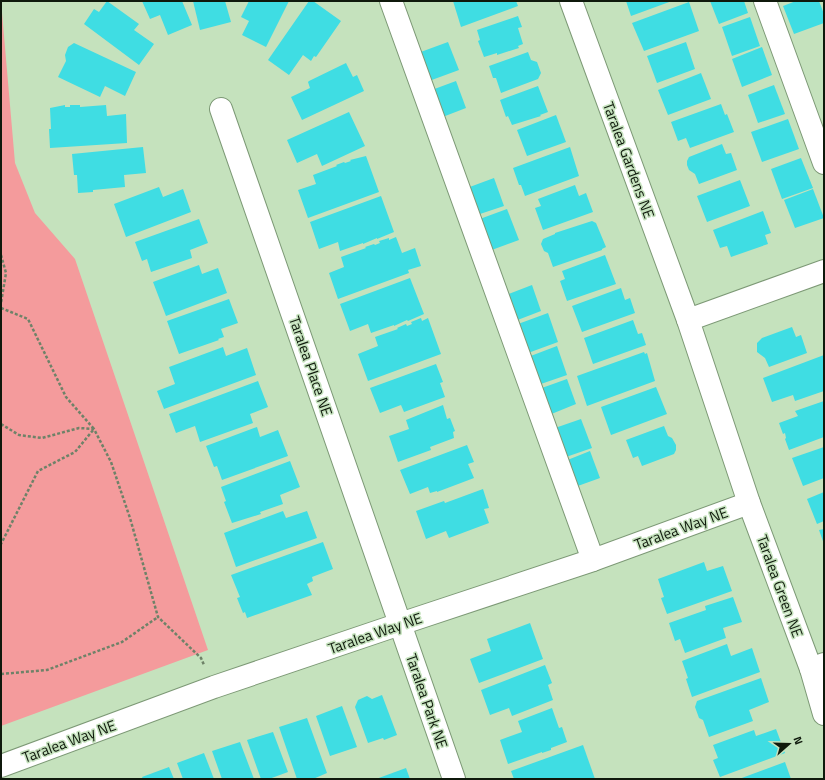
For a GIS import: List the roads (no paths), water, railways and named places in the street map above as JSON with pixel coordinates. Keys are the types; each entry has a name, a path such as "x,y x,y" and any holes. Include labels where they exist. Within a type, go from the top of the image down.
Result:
{"street":[{"path":"391,1 594,560"},
{"name":"Taralea Gardens NE","path":"571,1 688,320 749,503"},
{"path":"765,1 824,164"},
{"name":"Taralea Place NE","path":"221,109 400,624"},
{"path":"688,320 824,271"},
{"name":"Taralea Way NE","path":"1,766 214,688 400,624 594,560 749,503"},
{"name":"Taralea Green NE","path":"749,503 817,666 824,714"},
{"name":"Taralea Park NE","path":"400,624 454,779"}]}
